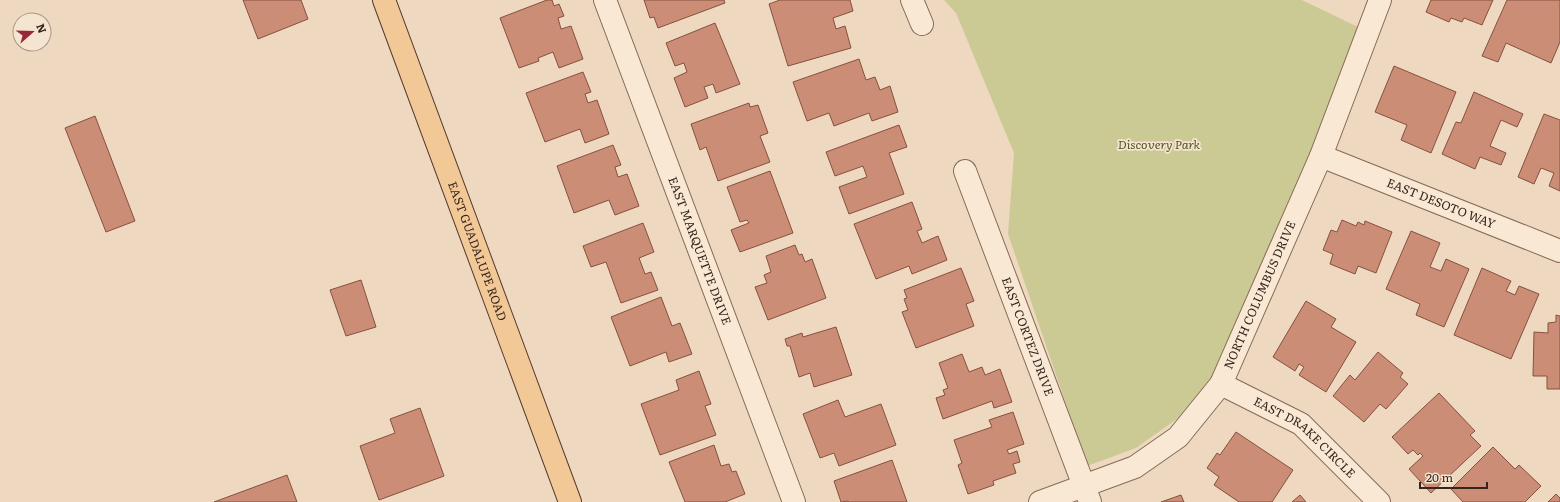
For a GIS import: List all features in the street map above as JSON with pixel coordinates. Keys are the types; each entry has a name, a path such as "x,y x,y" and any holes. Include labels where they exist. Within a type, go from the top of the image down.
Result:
{"main road":[{"name":"EAST GUADALUPE ROAD","path":"384,0 570,502"}],"street":[{"name":"EAST MARQUETTE DRIVE","path":"605,0 794,502"},
{"path":"912,0 922,24"},
{"name":"NORTH COLUMBUS DRIVE","path":"1040,502 1087,494 1135,467 1178,437 1221,384 1322,156 1369,26 1380,0"},
{"name":"EAST DESOTO WAY","path":"1322,156 1560,251"},
{"name":"EAST CORTEZ DRIVE","path":"965,171 1087,494"},
{"name":"EAST DRAKE CIRCLE","path":"1221,384 1301,424 1379,502"}],"green space":[{"name":"Discovery Park","path":"944,0 1302,0 1358,27 1313,151 1218,369 1177,419 1136,448 1087,466 1008,234 1014,153 956,13"}],"building":[{"path":"243,0 301,0 308,19 258,39"},
{"path":"547,0 552,0 554,6 559,4 564,16 558,18 561,29 571,26 583,59 559,68 553,52 538,58 539,61 519,68 500,18"},
{"path":"644,0 724,0 725,3 658,28 654,17 650,18"},
{"path":"780,0 850,0 853,11 833,18 836,29 845,26 851,48 788,66 769,4"},
{"path":"1431,0 1493,0 1482,25 1464,18 1462,22 1451,18 1449,22 1426,12"},
{"path":"1507,0 1560,0 1560,42 1551,63 1506,43 1498,62 1482,56"},
{"path":"715,23 740,84 716,93 713,84 704,87 708,98 685,107 674,78 687,72 684,63 675,66 666,43"},
{"path":"859,59 866,80 875,77 880,90 890,86 898,112 872,121 869,113 834,126 829,113 807,121 793,82"},
{"path":"1394,66 1456,92 1431,153 1401,140 1407,125 1375,112"},
{"path":"583,72 591,92 585,94 588,103 597,100 609,134 585,143 580,129 545,142 526,93"},
{"path":"1474,92 1523,114 1517,127 1501,120 1490,146 1506,153 1501,165 1480,157 1475,169 1442,154 1456,122 1461,123"},
{"path":"749,103 750,107 758,105 768,133 760,136 770,162 718,181 706,147 700,150 691,124"},
{"path":"1544,114 1560,120 1560,191 1549,186 1554,173 1541,168 1534,184 1518,177"},
{"path":"95,116 135,221 106,232 65,128"},
{"path":"899,125 907,147 889,153 904,194 849,214 839,187 867,177 863,166 835,176 826,152"},
{"path":"613,145 621,165 615,167 618,177 627,174 639,206 615,215 609,200 574,213 557,166"},
{"path":"770,171 793,233 740,252 731,230 749,223 747,220 740,222 727,187"},
{"path":"912,202 922,229 917,231 922,243 938,236 947,260 912,274 909,266 876,279 854,224"},
{"path":"1342,220 1356,226 1358,222 1364,225 1365,221 1392,232 1376,273 1358,266 1355,274 1330,264 1333,254 1323,250 1331,230 1337,232"},
{"path":"643,223 654,252 639,258 645,274 651,272 658,290 621,303 606,262 591,267 583,246"},
{"path":"1411,231 1440,243 1430,267 1441,271 1446,259 1469,269 1444,327 1416,315 1420,304 1386,289"},
{"path":"795,245 799,255 802,254 805,262 812,259 826,298 768,320 755,287 767,283 764,275 771,272 766,256"},
{"path":"961,268 974,301 966,304 974,326 916,348 902,312 908,310 904,299 907,298 904,290"},
{"path":"1482,268 1511,281 1506,291 1515,295 1519,286 1539,294 1511,359 1454,335"},
{"path":"361,280 376,327 346,336 330,290"},
{"path":"661,297 672,326 680,323 692,354 669,362 666,352 630,366 611,317"},
{"path":"1306,301 1336,319 1331,327 1356,342 1326,392 1299,375 1304,367 1299,364 1295,371 1273,357"},
{"path":"1556,315 1560,316 1560,389 1547,389 1547,376 1533,376 1534,332 1548,333 1548,323 1556,322"},
{"path":"836,327 852,375 814,387 810,373 799,377 790,346 787,346 785,339 802,333 803,337"},
{"path":"1378,352 1403,373 1400,377 1408,384 1386,409 1380,404 1364,422 1333,396 1350,375 1355,380"},
{"path":"962,354 969,372 982,367 985,375 1000,369 1012,402 994,408 992,401 943,419 936,398 945,395 943,390 948,388 939,363"},
{"path":"699,371 711,404 705,406 716,435 660,455 641,404 679,390 676,380"},
{"path":"1439,393 1475,431 1470,435 1481,446 1431,493 1409,469 1423,456 1420,453 1418,455 1413,450 1408,454 1392,437"},
{"path":"838,400 845,417 881,404 896,445 839,466 834,453 820,458 803,414"},
{"path":"420,408 444,476 379,500 360,446 395,433 390,419"},
{"path":"1013,412 1024,444 1007,450 1009,454 1017,451 1020,462 1013,464 1016,473 993,481 994,485 968,494 958,465 962,463 954,440 992,427 989,420"},
{"path":"1236,432 1293,470 1272,502 1239,502 1214,485 1219,477 1207,468 1217,453 1220,455"},
{"path":"714,445 721,466 729,464 732,472 736,471 745,494 725,502 685,502 669,462"},
{"path":"1493,447 1515,469 1519,465 1541,486 1525,502 1463,502 1451,489"},
{"path":"892,460 907,502 841,502 834,481"},
{"path":"287,475 297,502 214,502"},
{"path":"1556,494 1560,498 1560,502 1548,502"},
{"path":"1181,495 1184,502 1161,502"},
{"path":"1300,495 1306,502 1292,502"}]}
